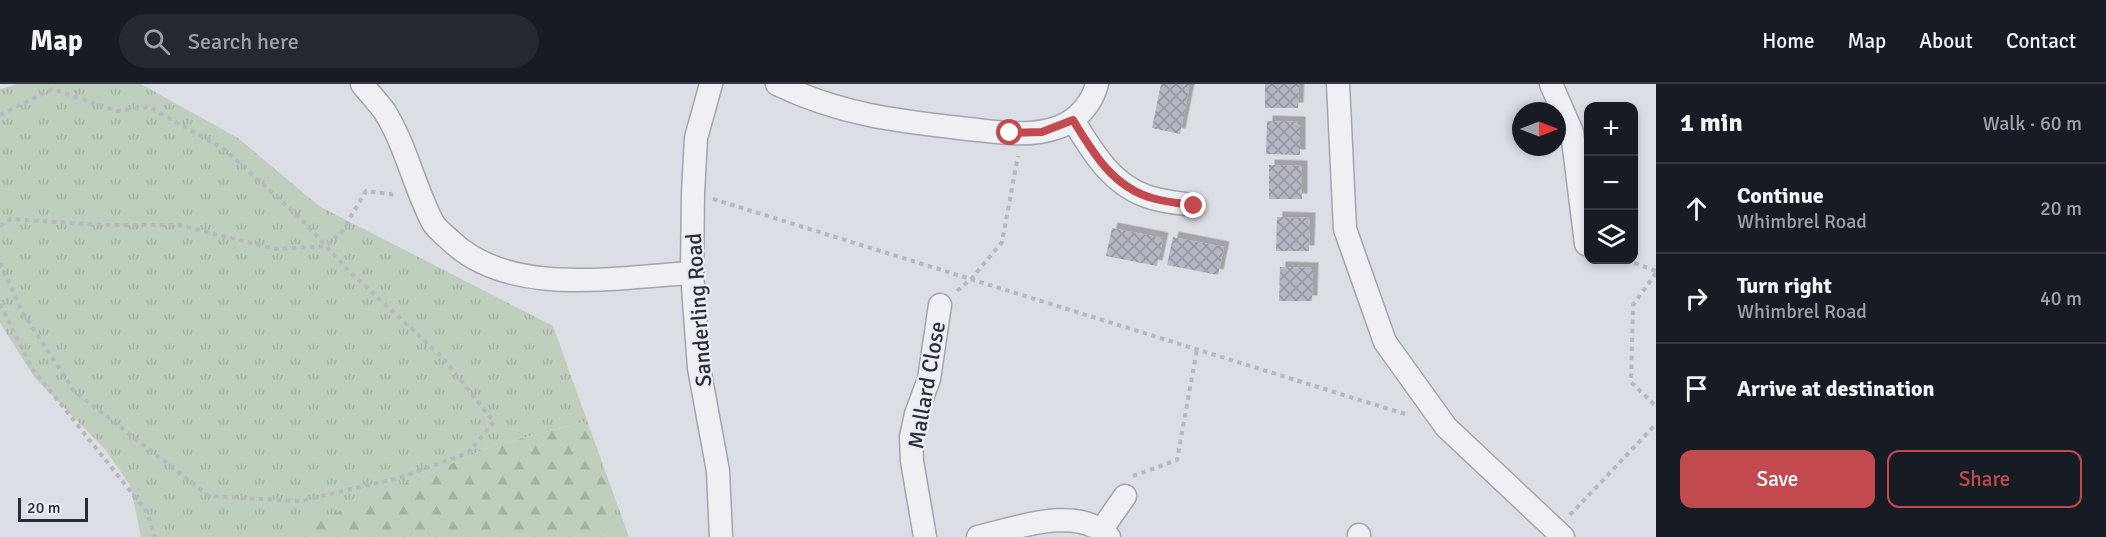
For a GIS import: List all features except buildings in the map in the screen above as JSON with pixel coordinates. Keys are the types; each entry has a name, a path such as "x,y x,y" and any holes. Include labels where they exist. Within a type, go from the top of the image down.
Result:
{"street":[{"path":"362,84 385,112 401,143 433,224 466,255 503,272 536,278 577,280 692,273"},
{"name":"Sanderling Road","path":"711,84 696,138 692,273 699,368 718,471 721,537"},
{"path":"777,84 817,102 890,120 1022,133 1042,132 1073,120 1085,108 1097,84"},
{"path":"1338,84 1345,229 1384,342 1446,427 1560,534"},
{"path":"1551,84 1572,132 1584,228"},
{"path":"1073,120 1102,165 1135,192 1153,199 1173,196 1194,206"},
{"name":"Mallard Close","path":"925,537 912,461 911,437 916,414 929,380 940,305"},
{"path":"978,537 1045,522 1066,520 1077,520 1106,533 1125,496"}],"path":[{"path":"0,116 52,89 117,111 149,107 224,148 301,219 349,272 443,358 494,422 468,453 399,478 300,501 209,496 74,391 22,313 0,263"},
{"path":"940,305 972,278 1002,242 1022,133"},
{"path":"0,226 11,219 101,225 178,225 276,249 326,246 342,233 366,191 423,199"},
{"path":"693,193 1412,416"},
{"path":"1636,264 1656,272 1633,305 1631,382 1656,406"},
{"path":"0,304 32,368 147,512 155,537"},
{"path":"1125,496 1131,477 1177,460 1197,349"},
{"path":"1560,534 1656,424"}],"green space":[{"path":"18,84 141,84 238,138 319,206 553,326 629,537 602,537 609,532 584,422 495,445 288,534 286,537 141,537 130,485 104,448 35,378 0,323 0,89"},
{"path":"584,422 615,505 609,532 602,537 286,537 287,534 495,445"}],"route":[{"path":"1010,133 1042,132 1060,127 1073,120 1102,165 1135,192 1153,199 1194,206"}]}
